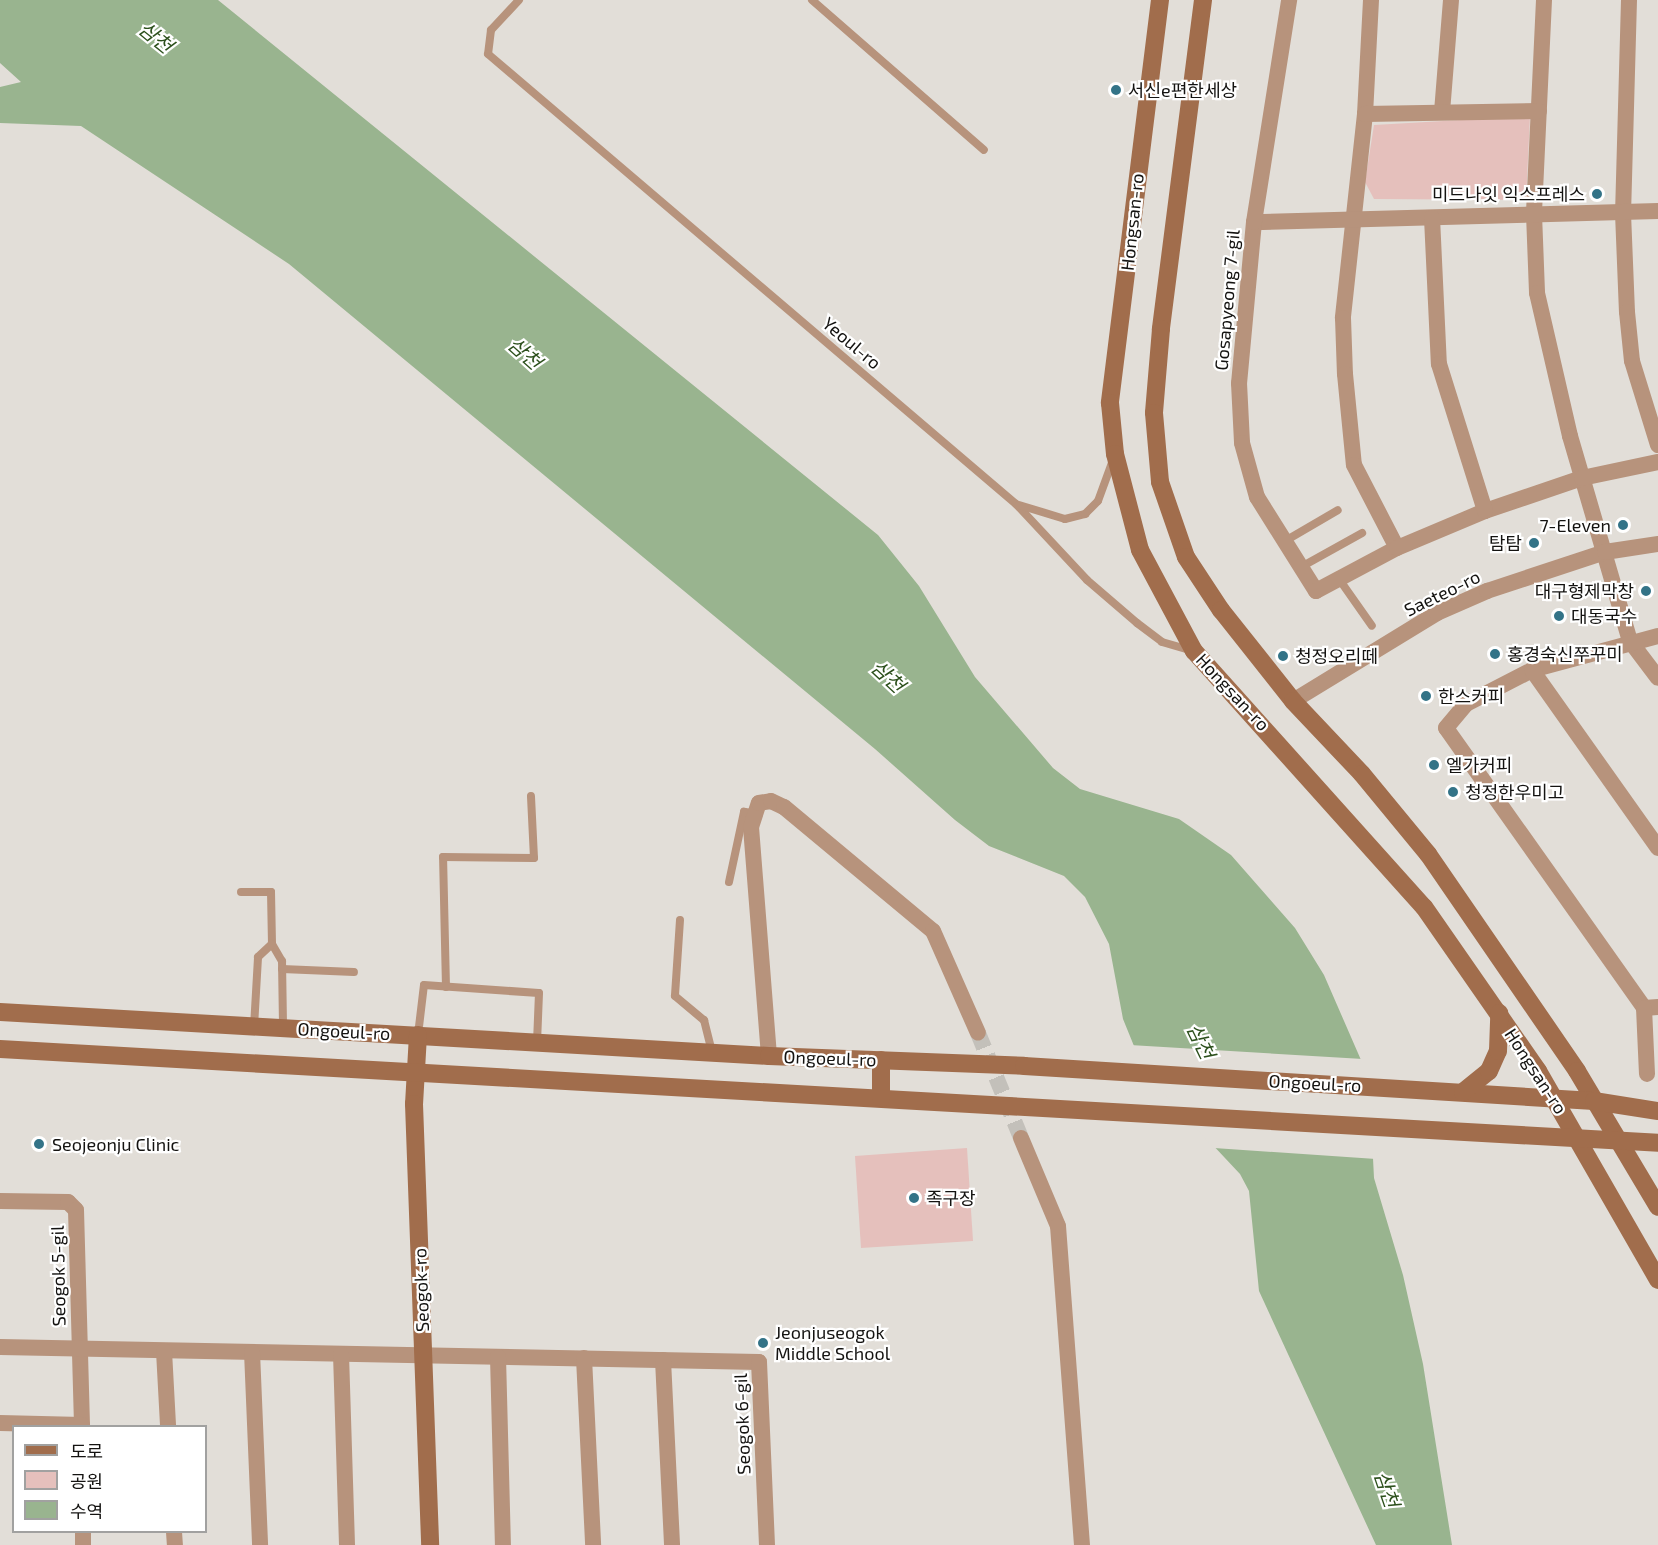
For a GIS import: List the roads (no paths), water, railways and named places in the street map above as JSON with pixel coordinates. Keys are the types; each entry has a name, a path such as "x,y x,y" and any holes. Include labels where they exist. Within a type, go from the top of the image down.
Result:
{"street":[{"name":"Hongsan-ro","path":"1160,0 1110,403 1115,454 1140,550 1194,651 1424,907 1499,1013 1556,1100 1658,1280"},
{"name":"Hongsan-ro","path":"1203,0 1160,339 1154,413 1160,482 1186,557 1221,610 1293,701 1362,774 1428,854 1593,1101 1658,1207"},
{"name":"Gosapyeong 7-gil","path":"1289,0 1254,222 1239,383 1242,443 1257,497 1316,591 1340,579"},
{"path":"1371,0 1365,114 1343,318 1345,374 1354,465 1397,548"},
{"path":"1442,112 1451,0"},
{"path":"1544,0 1534,214 1537,293 1548,352 1630,641 1658,678"},
{"path":"1629,0 1623,213 1627,312 1632,361 1658,445"},
{"path":"1365,114 1539,111"},
{"name":"Gosapyeong 7-gil","path":"1254,222 1658,211"},
{"path":"1432,218 1439,364 1485,511"},
{"path":"1340,579 1397,548 1485,511 1582,478 1658,462"},
{"name":"Saeteo-ro","path":"1293,701 1437,613 1487,591 1605,552 1658,544"},
{"path":"1647,1074 1651,1007 1446,728 1466,704 1532,670 1630,641 1658,636"},
{"path":"1532,670 1658,848"},
{"path":"769,1056 752,827 759,803 771,801 784,807 933,931 978,1034"},
{"name":"Ongoeul-ro","path":"0,1012 712,1053 1024,1066 1462,1092 1593,1101 1658,1111"},
{"path":"1462,1092 1489,1071 1498,1051 1499,1013"},
{"name":"Seogok-ro","path":"418,1035 416,1072 430,1545"},
{"name":"Ongoeul-ro","path":"0,1049 1658,1143"},
{"path":"880,1060 881,1098"},
{"path":"1021,1138 1058,1226 1082,1545"},
{"name":"Seogok 5-gil","path":"0,1201 68,1202 76,1210 82,1425"},
{"name":"Seogok 5-gil","path":"0,1347 424,1355"},
{"path":"164,1351 168,1425"},
{"path":"252,1352 260,1545"},
{"path":"341,1354 347,1545"},
{"name":"Seogok 6-gil","path":"424,1355 759,1362 767,1545"},
{"path":"498,1357 503,1545"},
{"path":"585,1358 593,1545"},
{"path":"663,1360 672,1545"},
{"name":"Seogok 5-gil","path":"0,1423 55,1425"}],"lane":[{"name":"Yeoul-ro","path":"519,0 491,30 488,54 1016,504 1087,580 1137,623 1162,642 1194,651"},
{"path":"812,0 984,150"},
{"path":"1016,504 1044,516 1065,519 1085,514 1098,501 1115,454"},
{"path":"1285,541 1338,510"},
{"path":"1301,567 1362,533"},
{"path":"1340,579 1372,626"},
{"path":"446,987 443,857 534,858 531,796"},
{"path":"729,882 744,812 755,813"},
{"path":"241,892 271,892 272,944 282,960 283,1028"},
{"path":"680,920 675,996 704,1020 712,1053"},
{"path":"254,1027 258,957 272,944"},
{"path":"282,969 354,972"},
{"path":"418,1035 424,985 539,993 537,1042"}],"water":[{"name":"삼천","path":"0,0 218,0 878,535 919,586 975,677 1053,768 1080,789 1179,819 1231,855 1295,928 1324,975 1361,1060 1370,1099 1374,1178 1403,1275 1423,1364 1452,1545 1376,1545 1259,1291 1249,1191 1240,1174 1194,1125 1134,1046 1123,1019 1109,944 1085,897 1064,876 989,846 955,820 875,749 289,264 81,126 0,123 0,87 21,82 0,63"}],"tunnel":[{"path":"978,1033 1021,1138"}],"place":[{"name":"서신e편한세상","path":"1116,90"},
{"name":"미드나잇 익스프레스","path":"1597,194"},
{"name":"7-Eleven","path":"1623,525"},
{"name":"탐탐","path":"1534,543"},
{"name":"대구형제막창","path":"1646,591"},
{"name":"대동국수","path":"1559,616"},
{"name":"홍경숙신쭈꾸미","path":"1495,654"},
{"name":"청정오리떼","path":"1283,656"},
{"name":"한스커피","path":"1426,696"},
{"name":"엘가커피","path":"1434,765"},
{"name":"청정한우미고","path":"1453,792"},
{"name":"Seojeonju Clinic","path":"39,1144"},
{"name":"족구장","path":"914,1198"},
{"name":"Jeonjuseogok Middle School","path":"763,1343"}]}
